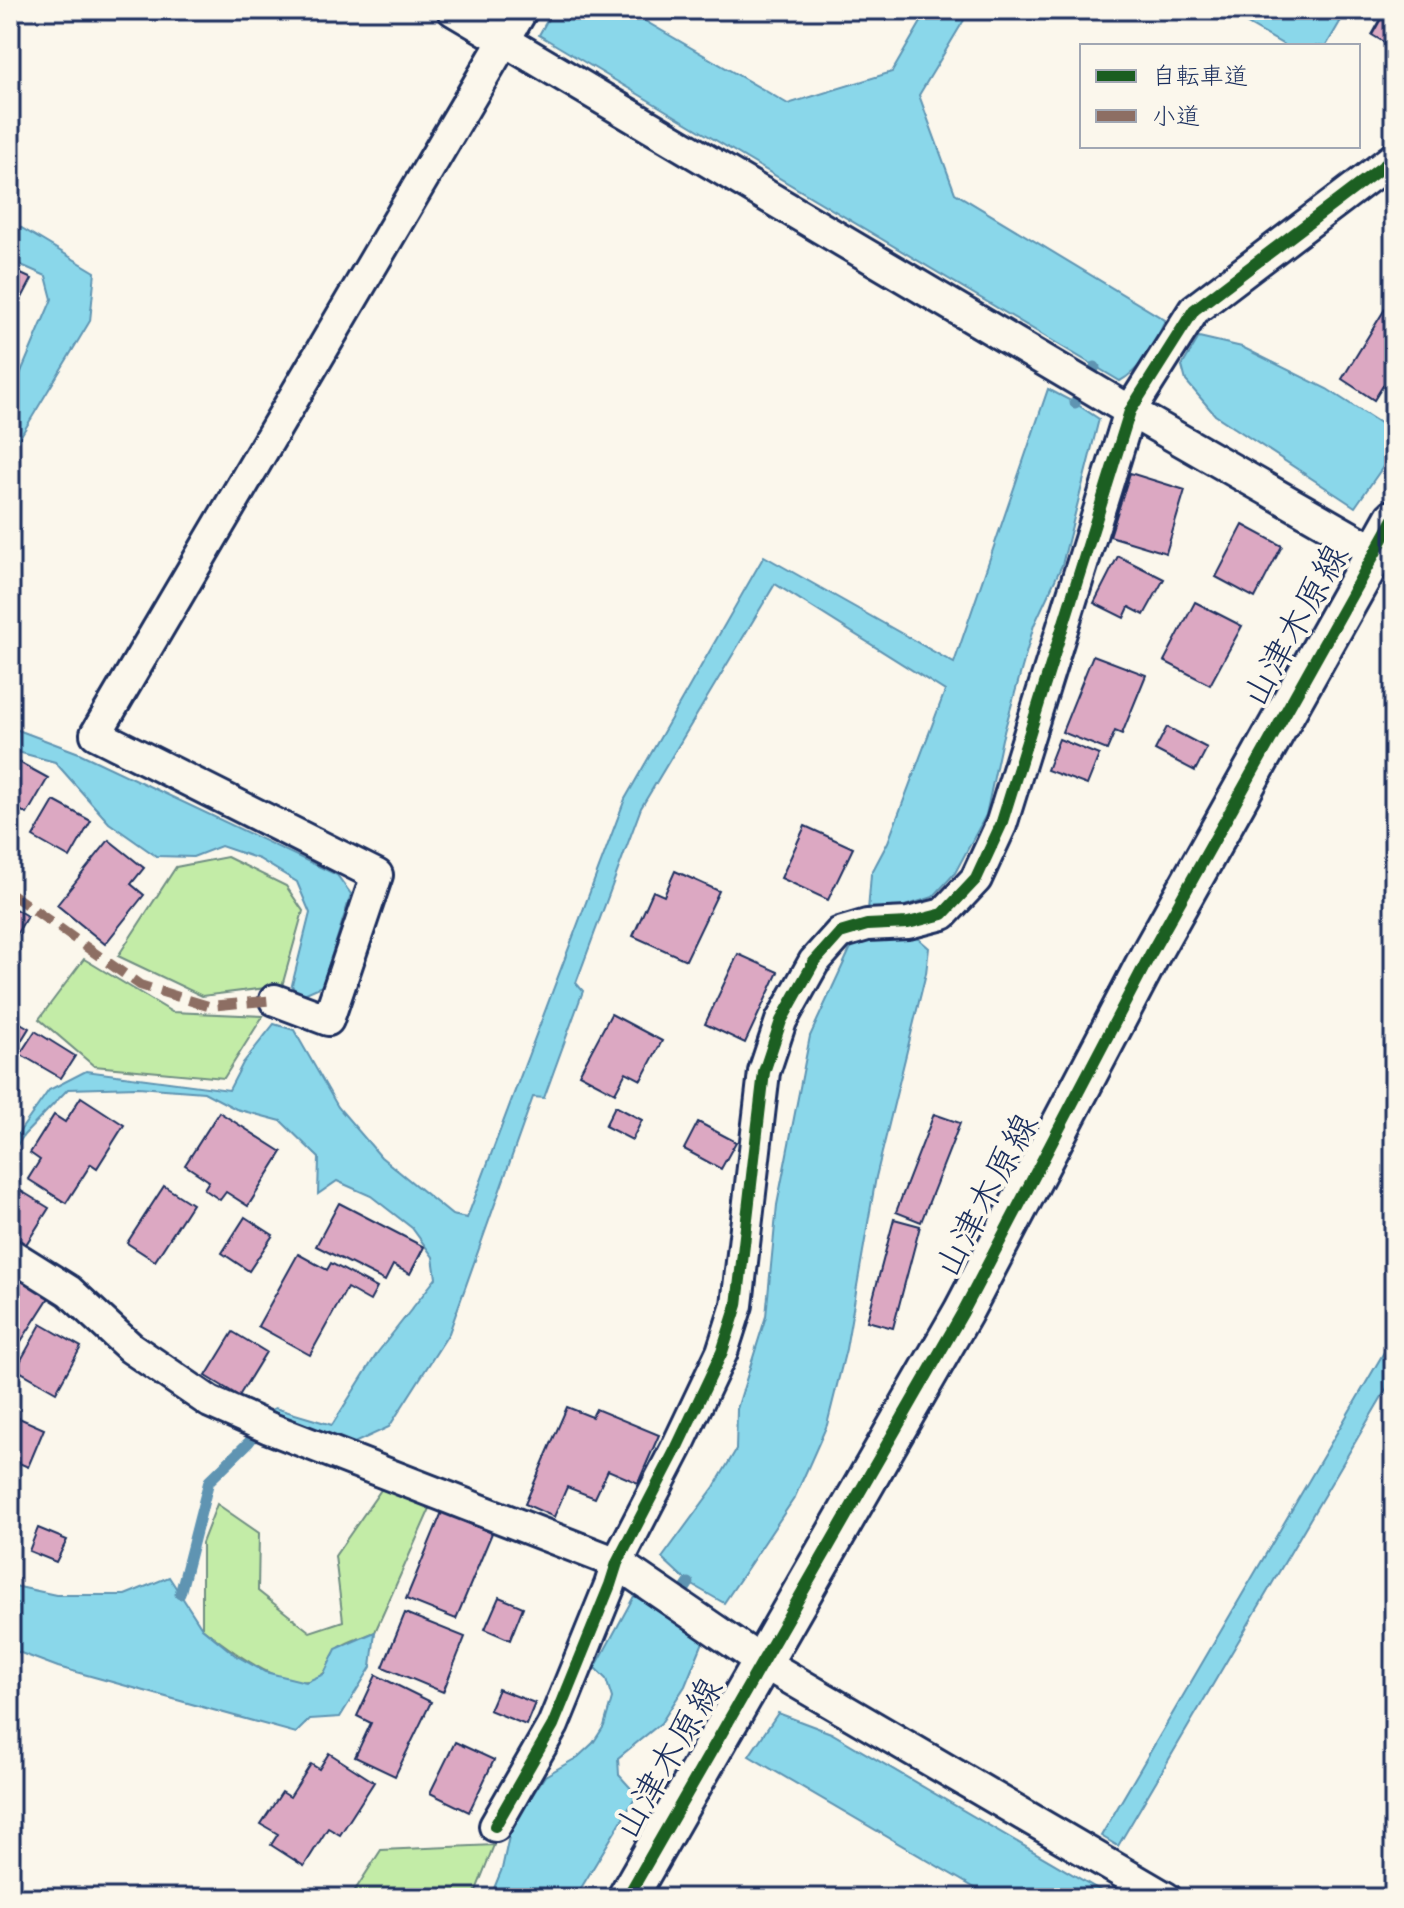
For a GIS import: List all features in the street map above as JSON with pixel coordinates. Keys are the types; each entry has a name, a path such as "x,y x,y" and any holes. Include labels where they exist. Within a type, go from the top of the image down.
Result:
{"street":[{"path":"453,10 1130,411 1388,543"},
{"path":"275,1000 328,1020 377,875 96,734 522,10"},
{"path":"495,1826 553,1725 617,1563 722,1352 737,1305 764,1072 781,1021 814,962 840,933 867,925 908,923 943,914 976,879 1001,825 1130,411 1194,310 1394,158"},
{"name":"山津木原線","path":"627,1898 963,1312 1150,955 1388,543"},
{"path":"10,1254 69,1291 131,1348 210,1402 617,1563 762,1662 1166,1898"}],"green space":[{"path":"227,857 286,886 303,911 282,986 202,996 118,956 176,867"},
{"path":"84,959 172,1012 263,1016 224,1078 94,1066 39,1019"},
{"path":"385,1484 432,1504 375,1632 339,1648 324,1673 311,1680 279,1677 243,1658 202,1628 202,1543 217,1504 259,1533 258,1591 310,1632 343,1621 335,1556"},
{"path":"494,1845 473,1898 350,1898 381,1850"}],"water":[{"path":"553,10 626,10 788,104 892,72 928,10 970,10 919,95 955,193 1165,320 1153,346 1135,370 1120,381 539,35"},
{"path":"1223,10 1347,10 1327,44 1282,44"},
{"path":"10,221 95,272 90,321 10,454 10,398 52,299 46,276 10,260"},
{"path":"1199,337 1242,347 1327,389 1394,432 1394,451 1355,507 1215,415 1186,381 1182,366"},
{"path":"1048,389 1099,419 1062,565 1034,625 1002,739 986,815 955,873 933,897 889,911 868,911 871,874 888,842 945,691 775,584 641,808 576,983 583,991 544,1098 533,1097 449,1333 389,1427 350,1445 264,1413 275,1408 332,1425 378,1352 436,1278 433,1257 412,1228 371,1196 337,1181 318,1194 319,1158 281,1121 236,1109 204,1092 138,1087 68,1089 24,1135 10,1156 10,1145 49,1090 86,1071 229,1090 243,1063 274,1024 294,1030 338,1107 381,1157 452,1215 467,1218 625,799 764,556 954,663"},
{"path":"10,727 79,753 337,875 351,894 322,986 297,997 292,985 310,913 297,882 259,859 221,846 193,857 156,856 109,823 55,762 10,750"},
{"path":"913,934 929,948 926,973 876,1177 846,1349 827,1425 795,1497 724,1603 689,1583 662,1558 714,1487 736,1450 737,1409 766,1316 777,1205 810,1036 853,943"},
{"path":"1394,1335 1394,1376 1118,1846 1101,1836"},
{"path":"169,1577 202,1628 235,1655 265,1672 306,1682 324,1674 336,1649 375,1632 371,1667 340,1717 310,1719 296,1733 58,1667 10,1649 10,1585 56,1595 125,1595"},
{"path":"634,1596 668,1615 703,1642 685,1686 661,1723 618,1758 619,1775 637,1795 575,1898 490,1898 502,1869 511,1827 545,1776 578,1757 593,1743 604,1726 612,1698 606,1679 595,1668"},
{"path":"778,1713 831,1733 1113,1898 992,1898 749,1756"}],"building":[{"path":"1386,10 1394,10 1394,48 1372,35"},
{"path":"10,269 32,279 22,298 10,292"},
{"path":"10,302 17,305 10,321"},
{"path":"1385,309 1394,315 1394,368 1374,400 1342,379"},
{"path":"1130,473 1185,490 1166,553 1110,536"},
{"path":"1243,525 1282,546 1255,598 1216,577"},
{"path":"1118,556 1164,579 1144,615 1129,607 1124,618 1094,603"},
{"path":"1195,602 1242,626 1210,685 1164,661"},
{"path":"1093,655 1146,675 1122,734 1115,731 1107,750 1062,732"},
{"path":"1167,727 1207,748 1195,771 1155,750"},
{"path":"1059,739 1099,755 1087,785 1047,770"},
{"path":"17,761 48,778 27,814 10,805 10,774"},
{"path":"54,801 91,821 70,858 33,837"},
{"path":"805,826 853,848 828,900 781,878"},
{"path":"109,840 144,868 131,884 144,895 105,944 57,905"},
{"path":"675,871 719,891 686,960 633,936 653,891 664,896"},
{"path":"10,906 27,916 10,946"},
{"path":"738,954 778,972 745,1043 705,1024"},
{"path":"611,1014 662,1041 641,1080 626,1072 615,1093 579,1074"},
{"path":"10,1017 29,1028 10,1059"},
{"path":"35,1031 75,1056 61,1078 20,1054"},
{"path":"81,1097 124,1125 97,1168 91,1164 66,1203 28,1179 40,1160 30,1153 54,1115 65,1122"},
{"path":"615,1106 642,1120 632,1140 605,1126"},
{"path":"219,1112 282,1152 248,1206 226,1192 220,1200 204,1189 209,1181 185,1165"},
{"path":"934,1114 960,1123 921,1222 896,1212"},
{"path":"698,1122 736,1142 721,1169 684,1149"},
{"path":"13,1186 49,1208 25,1246 10,1236 10,1190"},
{"path":"164,1186 192,1204 155,1261 127,1243"},
{"path":"339,1203 424,1247 410,1274 393,1265 385,1281 316,1246"},
{"path":"245,1217 273,1235 249,1271 222,1253"},
{"path":"894,1219 920,1226 893,1328 867,1321"},
{"path":"298,1254 327,1270 331,1263 377,1288 370,1301 347,1288 310,1355 258,1326"},
{"path":"10,1271 50,1296 18,1346 10,1341"},
{"path":"41,1324 81,1347 56,1392 16,1369"},
{"path":"233,1332 266,1352 239,1396 206,1376"},
{"path":"567,1407 592,1417 596,1409 659,1435 638,1483 608,1470 595,1498 567,1487 554,1517 525,1504"},
{"path":"10,1414 44,1429 28,1467 10,1459"},
{"path":"442,1512 492,1533 456,1619 406,1599"},
{"path":"38,1528 67,1540 56,1562 29,1551"},
{"path":"499,1597 523,1607 510,1640 485,1629"},
{"path":"405,1613 465,1637 443,1692 383,1667"},
{"path":"376,1675 431,1702 395,1776 355,1757 371,1723 357,1716"},
{"path":"498,1689 535,1703 526,1725 489,1710"},
{"path":"455,1742 494,1760 469,1812 430,1793"},
{"path":"329,1753 374,1782 340,1835 328,1828 304,1866 271,1845 278,1834 261,1824 282,1792 290,1797 311,1764 319,1769"}],"waterway":[{"path":"1075,403 1095,367"},
{"path":"180,1594 209,1481 260,1427"},
{"path":"677,1601 689,1583"}],"marked path":[{"path":"10,893 140,985 208,1006 275,1000"}],"cycle path":[{"path":"495,1826 553,1725 617,1563 722,1352 737,1305 764,1072 781,1021 814,962 840,933 867,925 908,923 943,914 976,879 1001,825 1130,411 1194,310 1394,158"},
{"path":"627,1898 963,1312 1150,955 1394,519"}]}
